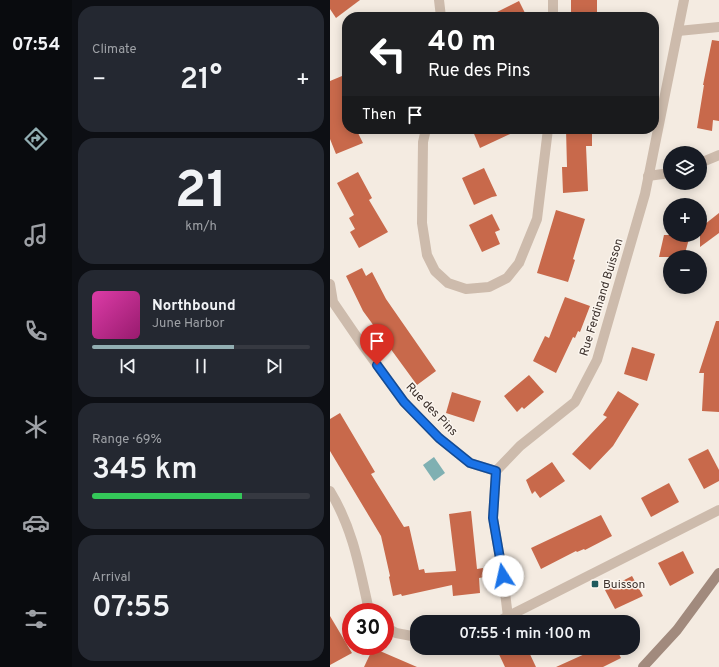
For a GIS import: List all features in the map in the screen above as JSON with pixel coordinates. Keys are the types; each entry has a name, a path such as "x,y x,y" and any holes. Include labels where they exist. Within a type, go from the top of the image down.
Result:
{"street":[{"path":"439,0 440,12"},
{"path":"553,0 553,12"},
{"name":"Rue Ferdinand Buisson","path":"659,123 684,0"},
{"path":"678,31 719,27"},
{"path":"425,134 422,223 427,255 435,271 448,283 466,289 489,287 507,278 519,264 537,219 547,134"},
{"name":"Rue Ferdinand Buisson","path":"496,471 520,446 576,402 597,360 644,194 657,134"},
{"path":"707,160 719,155"},
{"path":"648,176 663,174"},
{"name":"Rue des Pins","path":"330,284 333,302 404,402 439,438 470,463 496,471"},
{"path":"496,471 493,518 508,615"},
{"path":"330,491 338,504 351,533 367,603"},
{"path":"512,615 719,510"},
{"path":"644,667 677,630 719,573"},
{"path":"394,632 410,636"}],"water":[{"path":"434,457 445,473 434,481 423,465"}],"building":[{"path":"330,0 360,0 336,18 330,9"},
{"path":"571,0 597,0 597,12 571,12"},
{"path":"519,1 524,12 497,12"},
{"path":"712,40 719,41 719,121 713,120 712,131 697,128 703,85"},
{"path":"342,76 342,134 358,134 363,143 336,154 330,139 330,81"},
{"path":"474,134 510,134 480,148"},
{"path":"566,134 592,134 592,146 586,146 588,191 563,193 562,167 567,167"},
{"path":"484,168 497,196 474,205 462,178"},
{"path":"358,172 372,198 369,200 388,232 359,248 350,232 355,229 349,218 354,215 337,183"},
{"path":"556,210 585,219 568,282 537,273"},
{"path":"719,213 719,233 707,242 707,222"},
{"path":"492,214 500,230 495,232 500,244 482,252 469,225"},
{"path":"663,239 663,242 688,242 686,250 663,250 663,257 659,257"},
{"path":"700,242 707,242 700,247"},
{"path":"362,268 366,276 372,272 386,299 436,371 417,385 363,311 346,276"},
{"path":"565,297 590,306 580,332 578,331 575,338 573,337 556,373 533,361 545,336 549,338"},
{"path":"716,321 719,321 719,412 702,411 704,373 699,373"},
{"path":"632,347 655,354 647,381 624,374"},
{"path":"529,375 544,392 524,409 522,407 517,412 504,396"},
{"path":"618,391 639,404 613,446 590,470 572,454 607,417 603,415"},
{"path":"452,392 481,401 474,422 446,413"},
{"path":"340,413 375,472 371,474 404,527 409,526 419,570 424,569 425,573 456,571 449,514 471,511 477,569 483,568 484,577 479,578 480,593 453,596 452,585 402,596 401,594 393,596 381,536 330,451 330,419"},
{"path":"708,449 719,470 719,481 704,489 688,459"},
{"path":"552,462 565,481 540,498 535,491 532,494 526,480"},
{"path":"669,483 679,502 651,517 641,498"},
{"path":"601,515 612,536 585,550 576,551 541,569 531,548"},
{"path":"683,551 694,573 670,586 658,563"},
{"path":"632,576 643,596 615,609 605,590"},
{"path":"330,616 342,636 342,655 348,655 330,665"},
{"path":"370,655 389,655 417,667 364,667"},
{"path":"499,655 530,655 536,667 505,667"},
{"path":"583,655 620,655 621,658 603,667 556,667"}],"place":[{"name":"Buisson","path":"595,584"}],"route":[{"path":"377,365 404,402 439,438 470,463 496,471 493,518 503,576"}]}
